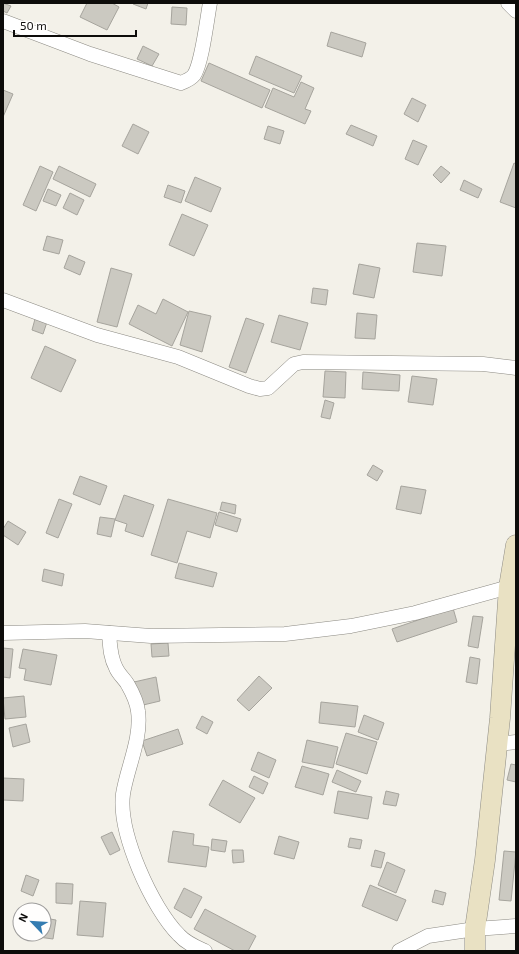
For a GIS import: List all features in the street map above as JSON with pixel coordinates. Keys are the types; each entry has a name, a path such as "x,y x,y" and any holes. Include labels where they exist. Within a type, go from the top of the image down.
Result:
{"main road":[{"path":"475,951 475,929 485,860 506,743 509,587 516,545"}],"street":[{"path":"3,21 90,54 181,83 195,74 201,54 210,3"},
{"path":"508,3 516,11"},
{"path":"3,300 97,335 178,357 249,386 260,389 268,388 294,364 303,362 483,364 516,368"},
{"path":"3,633 85,631 151,636 292,633 351,626 416,613 509,587"},
{"path":"109,633 111,654 115,667 120,676 128,685 138,710 138,726 123,794 123,812 139,872 163,915 179,935 194,946 205,951"},
{"path":"399,951 428,936 475,929 495,929 516,926"}],"building":[{"path":"3,3 11,6 7,13 3,11"},
{"path":"87,3 112,3 119,7 107,30 80,17"},
{"path":"133,3 148,3 146,9"},
{"path":"172,7 187,8 186,25 171,24"},
{"path":"331,32 366,43 362,57 327,46"},
{"path":"143,46 159,54 152,66 137,59"},
{"path":"256,56 302,76 294,93 249,74"},
{"path":"209,63 270,90 262,108 201,81"},
{"path":"301,82 314,88 305,109 311,111 305,124 265,107 273,88 294,97"},
{"path":"3,90 13,94 3,117"},
{"path":"412,98 426,105 418,122 404,114"},
{"path":"133,124 149,132 138,154 122,146"},
{"path":"351,125 377,136 373,146 346,134"},
{"path":"268,126 284,131 280,144 264,139"},
{"path":"413,140 427,146 418,165 405,159"},
{"path":"514,163 516,164 516,208 500,202"},
{"path":"40,166 53,172 36,211 23,205"},
{"path":"59,166 96,184 90,197 53,179"},
{"path":"441,166 450,173 441,183 433,175"},
{"path":"195,177 221,188 211,212 185,201"},
{"path":"464,180 482,189 478,198 460,190"},
{"path":"168,185 185,191 181,203 164,197"},
{"path":"48,189 61,195 56,206 43,201"},
{"path":"70,193 84,200 77,215 63,208"},
{"path":"182,214 208,225 194,256 169,245"},
{"path":"47,236 63,240 59,254 43,250"},
{"path":"417,243 446,246 442,276 413,272"},
{"path":"69,255 85,262 80,275 64,268"},
{"path":"359,264 380,268 374,298 353,294"},
{"path":"111,268 132,274 117,327 97,322"},
{"path":"313,288 328,290 326,305 311,303"},
{"path":"163,299 188,312 172,346 129,324 138,305 156,314"},
{"path":"189,311 211,316 202,352 180,345"},
{"path":"357,313 377,315 375,339 355,338"},
{"path":"279,315 308,323 300,350 271,342"},
{"path":"246,318 264,324 246,373 229,367"},
{"path":"35,319 47,322 43,334 32,330"},
{"path":"45,346 76,360 61,392 31,378"},
{"path":"325,371 346,372 345,398 323,397"},
{"path":"363,372 400,375 399,391 362,389"},
{"path":"412,376 437,379 433,405 408,402"},
{"path":"325,400 334,403 330,419 321,417"},
{"path":"373,465 383,471 377,481 367,475"},
{"path":"80,476 107,486 100,505 73,494"},
{"path":"401,486 426,490 421,514 396,509"},
{"path":"124,495 154,505 143,537 125,531 127,524 115,520"},
{"path":"59,499 72,504 58,538 46,533"},
{"path":"168,499 217,513 210,538 187,531 177,563 151,555"},
{"path":"222,502 236,505 235,514 220,510"},
{"path":"219,512 241,519 237,532 215,525"},
{"path":"100,517 115,519 111,537 97,534"},
{"path":"8,521 26,532 18,545 3,535 3,529"},
{"path":"179,563 217,573 213,587 175,578"},
{"path":"44,569 64,574 62,586 42,581"},
{"path":"453,608 457,622 397,642 392,629"},
{"path":"473,616 483,617 478,648 468,646"},
{"path":"168,643 169,656 152,657 151,644"},
{"path":"3,648 13,649 10,678 3,677"},
{"path":"23,649 57,655 51,685 24,680 26,669 19,668"},
{"path":"470,657 480,659 477,684 466,682"},
{"path":"259,676 272,688 249,711 237,700"},
{"path":"156,677 160,701 139,706 134,682"},
{"path":"24,696 26,717 5,719 3,698"},
{"path":"321,702 358,706 355,727 319,723"},
{"path":"364,715 384,723 378,740 358,732"},
{"path":"202,716 213,722 207,734 196,728"},
{"path":"26,724 30,742 13,747 9,728"},
{"path":"178,729 183,744 147,756 142,741"},
{"path":"346,733 377,742 367,774 336,764"},
{"path":"307,740 338,747 333,768 302,762"},
{"path":"258,752 276,760 269,778 251,770"},
{"path":"511,764 516,765 516,782 507,780"},
{"path":"302,766 329,774 323,795 295,787"},
{"path":"337,770 361,781 356,792 332,782"},
{"path":"254,776 268,783 263,794 249,787"},
{"path":"3,778 24,779 23,801 3,800"},
{"path":"223,780 255,798 240,823 209,805"},
{"path":"338,791 372,797 368,819 334,813"},
{"path":"386,791 399,794 396,806 383,804"},
{"path":"173,831 194,834 193,845 209,847 206,867 168,862"},
{"path":"112,832 120,850 110,855 101,837"},
{"path":"279,836 299,842 294,859 274,854"},
{"path":"350,838 362,840 360,849 348,847"},
{"path":"212,839 227,841 225,852 211,850"},
{"path":"232,850 243,850 244,862 233,863"},
{"path":"375,850 385,853 381,868 371,866"},
{"path":"504,851 516,852 511,901 499,900"},
{"path":"387,862 405,870 396,893 378,885"},
{"path":"26,875 39,880 33,896 21,891"},
{"path":"56,883 73,884 72,904 56,903"},
{"path":"370,885 406,900 397,921 362,906"},
{"path":"184,888 202,897 191,918 174,908"},
{"path":"435,890 446,893 443,905 432,902"},
{"path":"80,901 106,903 103,937 77,935"},
{"path":"205,909 256,936 248,951 235,951 194,929"},
{"path":"52,919 56,920 52,939"}]}
